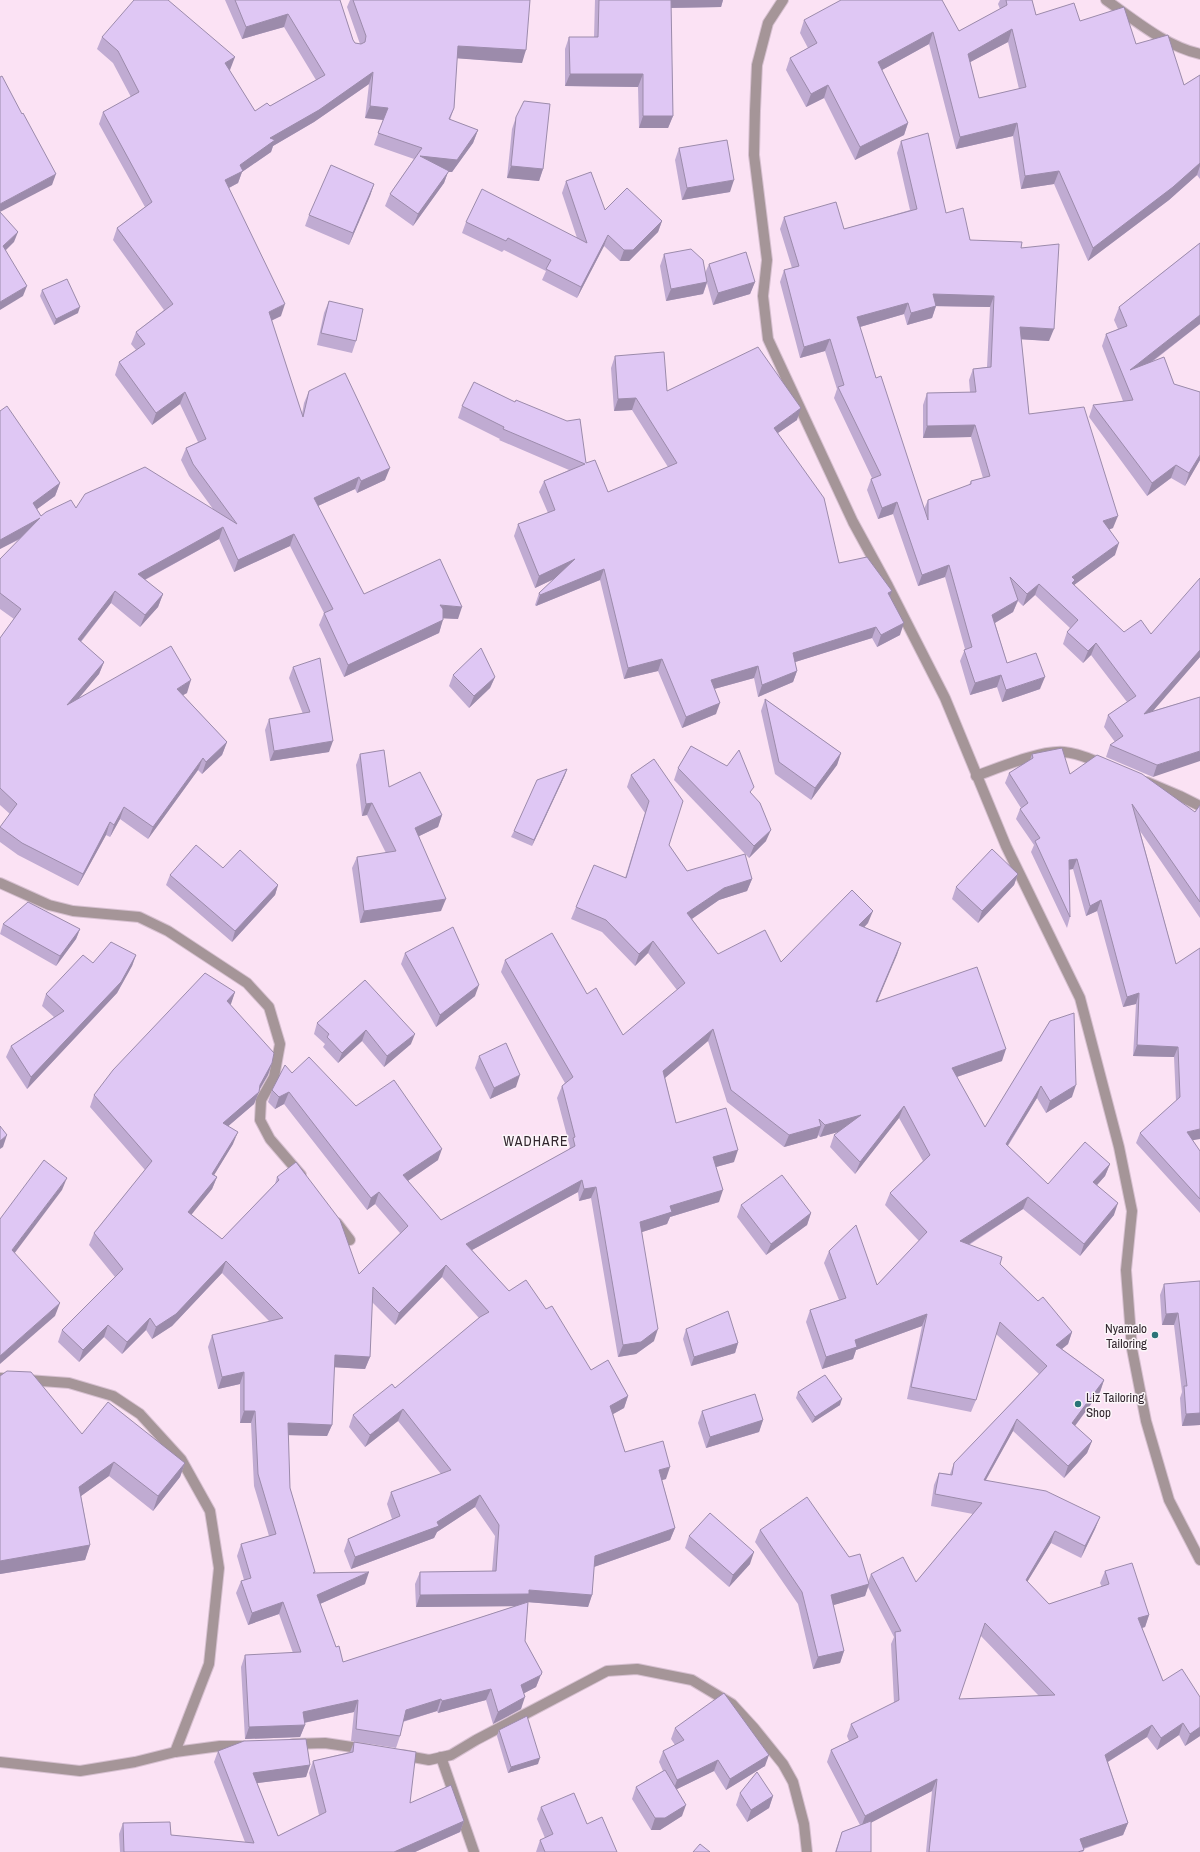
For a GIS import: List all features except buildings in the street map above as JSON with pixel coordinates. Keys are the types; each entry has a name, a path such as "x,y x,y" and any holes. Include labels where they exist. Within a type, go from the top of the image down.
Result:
{"street":[{"path":"783,0 768,23 757,65 755,96 754,155 767,260 763,296 768,339 854,522 945,698 1006,846 1080,998 1119,1148 1132,1211 1126,1270 1130,1333 1146,1421 1169,1500 1200,1560"},
{"path":"1106,0 1165,40 1186,51 1200,54"},
{"path":"976,776 1012,763 1062,752 1078,754 1110,766"},
{"path":"1138,778 1200,806"},
{"path":"0,883 49,905 73,911 139,917 168,931 247,983 269,1006 280,1044 274,1077 261,1100 260,1120 270,1139 307,1182"},
{"path":"330,1214 350,1240"},
{"path":"0,1378 69,1383 113,1396 140,1414 181,1459 210,1511 219,1568 209,1664 175,1752"},
{"path":"390,1753 429,1760 451,1755 476,1740 607,1671 637,1669 692,1680 732,1704 754,1728 783,1764 793,1782 804,1824 807,1852"},
{"path":"280,1745 325,1743 376,1751"},
{"path":"0,1762 80,1771 135,1762 175,1752 220,1746 250,1746"},
{"path":"441,1758 474,1852"}],"place":[{"name":"Nyamalo Tailoring","path":"1155,1335"},
{"name":"Liz Tailoring Shop","path":"1078,1404"}],"district":[{"name":"WADHARE","path":"536,1141"}]}
